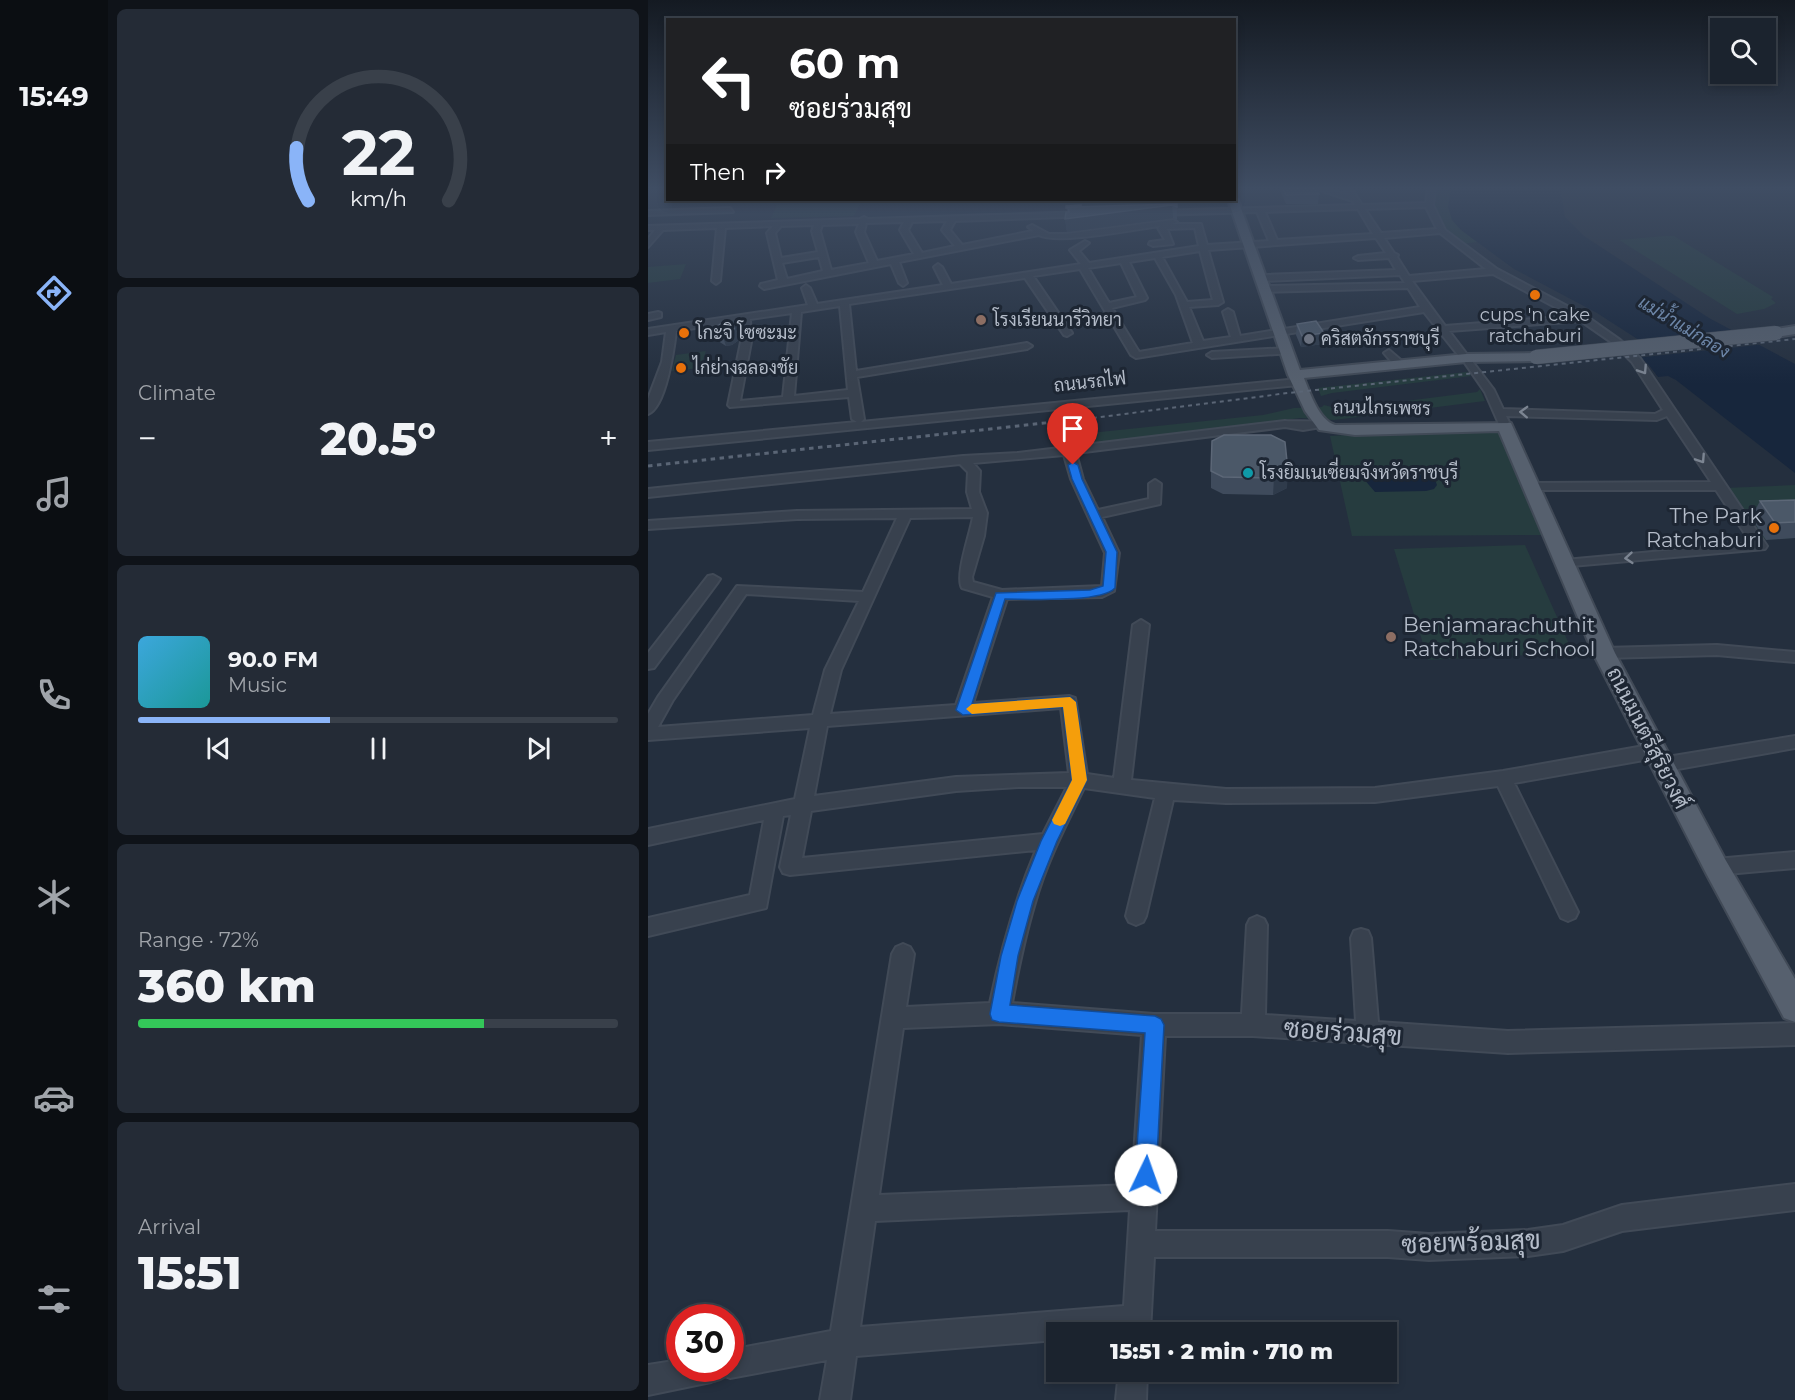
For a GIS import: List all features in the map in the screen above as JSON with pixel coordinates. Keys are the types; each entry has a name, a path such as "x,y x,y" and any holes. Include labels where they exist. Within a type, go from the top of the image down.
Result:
{"main road":[{"name":"ถนนไกรเพชร","path":"1252,253 1296,379 1325,427 1345,430 1502,419"},
{"name":"ถนนรถไฟ","path":"1296,379 1399,364 1536,357 1795,330"},
{"name":"ถนนรถไฟ","path":"1296,379 1499,357 1536,357"},
{"name":"ถนนมนตรีสุริยวงศ์","path":"1502,419 1604,653 1716,867 1794,1004"}],"street":[{"path":"716,281 719,253"},
{"path":"775,253 783,282"},
{"path":"869,253 874,264"},
{"path":"764,286 928,253"},
{"path":"1076,253 1136,355 1426,309"},
{"path":"648,332 1028,275 1124,257 1169,253"},
{"path":"1185,305 1218,302 1205,253"},
{"path":"1471,253 1494,271 1584,318 1617,342 1636,360 1761,546 1565,564"},
{"path":"777,261 822,254 828,273 825,273"},
{"path":"1158,255 1185,305 1200,345"},
{"path":"1300,266 1394,255"},
{"name":"ถนนมนตรีสุริยวงศ์","path":"1394,255 1426,309 1468,361 1492,397 1502,419"},
{"path":"1106,307 1142,298 1124,257"},
{"path":"1359,258 1367,274"},
{"path":"894,260 903,283"},
{"path":"938,267 948,287"},
{"path":"1263,284 1407,279 1494,271"},
{"path":"1263,284 1367,274 1407,279"},
{"path":"1028,275 1066,333"},
{"path":"806,288 814,308"},
{"path":"844,303 853,393 858,419"},
{"path":"788,400 797,310"},
{"path":"1228,312 1236,339"},
{"path":"745,318 746,342 734,405 853,393"},
{"path":"1443,329 1584,318"},
{"path":"648,411 651,399 664,378 670,354 671,328"},
{"path":"1499,357 1617,342"},
{"path":"852,375 1027,346"},
{"path":"1212,355 1288,351"},
{"path":"1389,353 1399,364"},
{"path":"648,380 664,378"},
{"name":"ถนนรถไฟ","path":"648,446 858,419 1296,379"},
{"name":"ถนนรถไฟ","path":"648,440 762,432 1296,379"},
{"path":"1502,419 1657,417 1669,411"},
{"path":"648,493 963,460 989,460 1285,424 1303,427 1322,423"},
{"path":"963,460 974,471 973,492 980,513 977,536 965,577 967,585 1001,595 1102,592 1109,588 1112,552 1077,479 1069,451"},
{"path":"1094,515 1155,501 1155,484"},
{"path":"1533,487 1719,486"},
{"path":"648,525 797,515 980,513"},
{"path":"905,514 833,670 820,721 790,867 1049,841"},
{"path":"648,664 713,579"},
{"path":"648,729 666,697 742,589 868,597"},
{"path":"963,710 1001,595"},
{"path":"1122,784 1141,625"},
{"path":"1604,653 1717,650 1795,657"},
{"path":"648,698 666,697"},
{"path":"648,734 1070,702 1079,780 1049,841 1025,901 1010,956 999,1014"},
{"path":"648,837 803,805 956,784 1018,780 1079,780 1122,784 1166,792 1259,797 1375,795 1795,742"},
{"path":"1503,778 1568,912"},
{"path":"1136,916 1166,792"},
{"path":"648,927 759,902 775,811"},
{"path":"1716,867 1795,860"},
{"path":"1253,1025 1257,925"},
{"path":"1362,938 1368,1035"},
{"path":"835,1400 903,954"},
{"name":"ซอยร่วมสุข","path":"892,1018 999,1014 1155,1025 1253,1025 1368,1035 1508,1042 1795,1034"},
{"path":"1136,1322 1155,1025"},
{"path":"866,1208 1145,1197"},
{"name":"ซอยพร้อมสุข","path":"1143,1244 1388,1244 1429,1248 1528,1244 1563,1238 1622,1218 1795,1197"},
{"path":"744,1361 843,1343 1046,1331"},
{"path":"648,1380 666,1377"},
{"path":"1131,1400 1132,1382"}],"green space":[{"path":"1640,253 1702,253 1773,297 1771,299 1776,303 1764,309 1737,314"},
{"path":"686,264 680,279 648,283 648,267"},
{"path":"706,351 700,368 672,371 676,355"},
{"path":"1467,372 1471,376 1321,396 1318,388"},
{"path":"1480,389 1485,401 1334,420 1300,418 1054,451 1052,437 1263,415 1294,408 1324,405 1339,409 1347,404 1361,407 1376,401 1382,404 1477,392"},
{"path":"1505,426 1556,543 1541,535 1352,536 1330,436"},
{"path":"1795,485 1795,538 1761,540 1725,488"},
{"path":"1525,545 1573,653 1428,660 1394,549"}],"water":[{"name":"แม่น้ำแม่กลอง","path":"1493,253 1610,253 1709,318 1795,364 1795,473 1676,380 1668,376 1658,377 1648,364 1624,345 1642,342 1597,313 1514,269"},
{"path":"1370,473 1376,477 1430,474 1437,485 1434,489 1426,491 1375,492 1363,478 1364,474"}],"pier":[{"path":"1759,341 1765,344 1731,348 1731,351 1720,349 1636,358 1631,355"}],"building":[{"path":"729,321 734,324 734,329 728,334 713,330 723,322"},
{"path":"1316,321 1324,333 1302,336 1297,324"},
{"path":"1224,435 1271,435 1285,442 1288,471 1274,478 1223,477 1211,471 1212,441"},
{"path":"1795,500 1795,522 1775,523 1760,501"}],"railway":[{"path":"1069,421 1288,393 1795,339"},
{"path":"648,466 1082,419"}],"slow traffic":[{"path":"972,709 1070,702 1079,780 1060,820"}],"place":[{"name":"cups 'n cake ratchaburi","path":"1535,295"},
{"name":"โรงเรียนนารีวิทยา","path":"981,320"},
{"name":"โกะจิ โซซะมะ","path":"684,333"},
{"name":"คริสตจักรราชบุรี","path":"1309,339"},
{"name":"ไก่ย่างฉลองชัย","path":"681,368"},
{"name":"โรงยิมเนเซี่ยมจังหวัดราชบุรี","path":"1248,473"},
{"name":"The Park Ratchaburi","path":"1774,528"},
{"name":"Benjamarachuthit Ratchaburi School","path":"1391,637"}],"route":[{"path":"1073,465 1077,479 1112,552 1109,588 1090,594 1001,595 963,710 1070,702 1079,780 1049,841 1025,901 1010,956 999,1014 1155,1025 1146,1175"}]}
